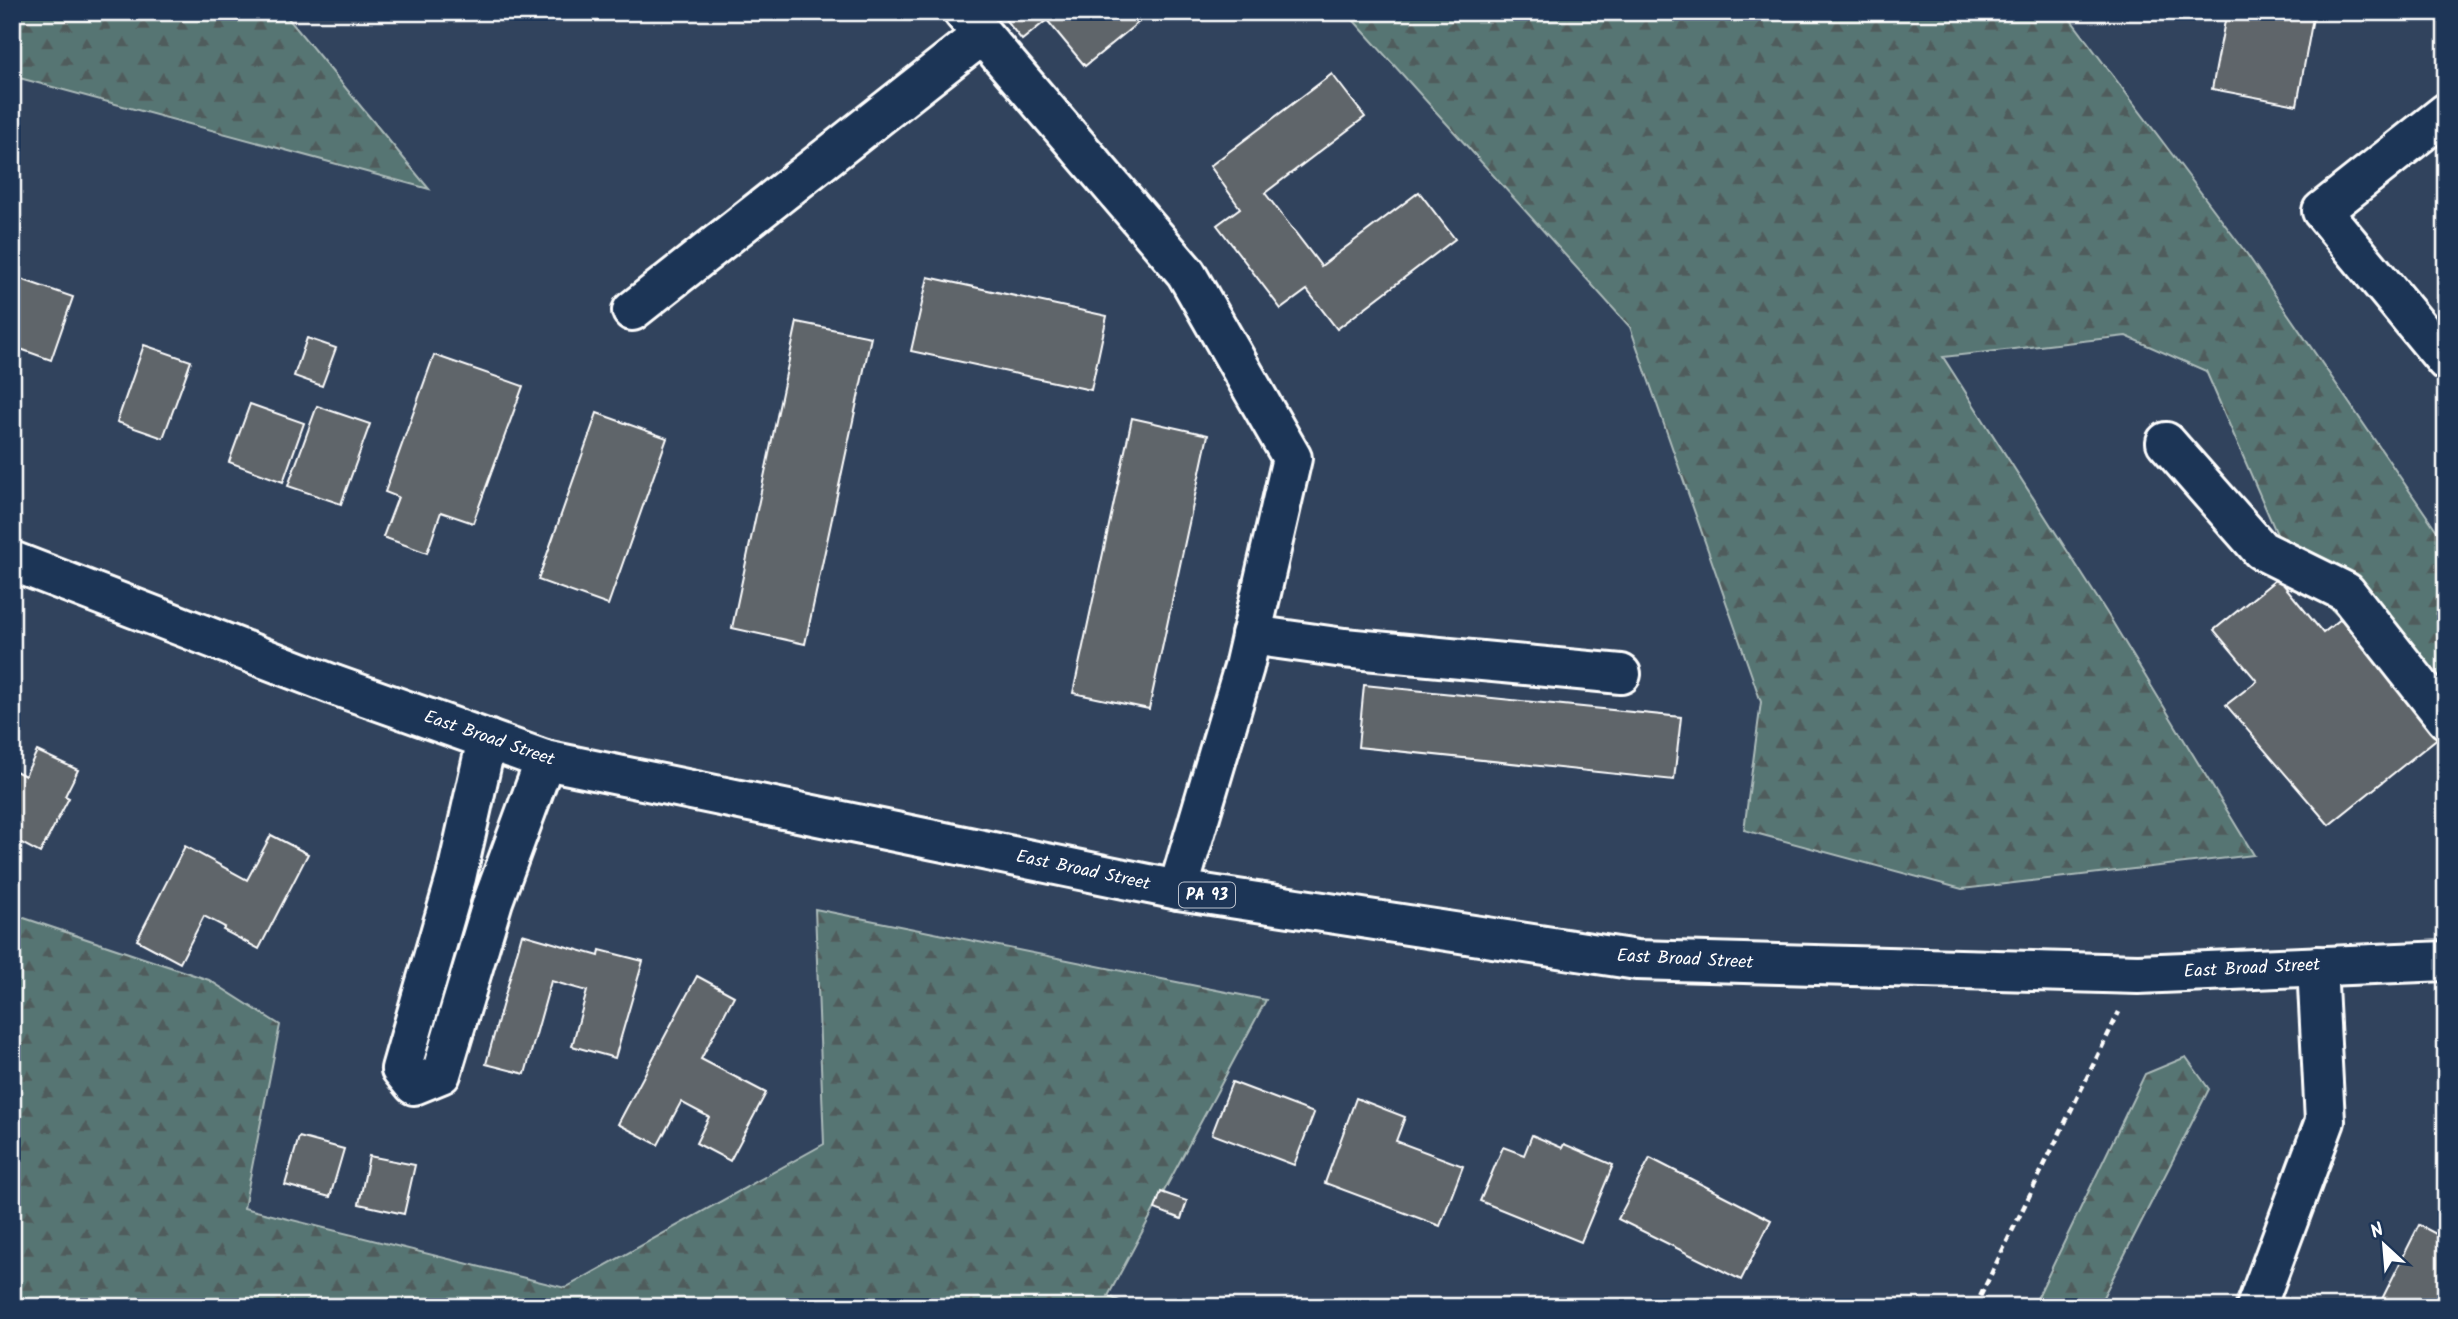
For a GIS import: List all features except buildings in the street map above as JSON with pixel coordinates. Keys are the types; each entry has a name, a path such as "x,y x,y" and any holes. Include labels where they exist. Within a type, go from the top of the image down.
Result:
{"main road":[{"path":"632,311 972,23 1186,273 1292,458 1244,667 1178,890"},
{"path":"2446,113 2322,211 2446,361"},
{"path":"2166,442 2261,550 2346,592 2446,719"},
{"name":"East Broad Street","path":"12,561 334,685 545,760 1178,890 1637,960 2138,974 2446,961"},
{"path":"1251,635 1344,648 1621,674"},
{"path":"487,739 456,878 401,1069 414,1085 441,1074 493,901 545,760"},
{"path":"2256,1307 2325,1121 2318,966"}],"path":[{"path":"1975,1307 2138,974"}],"green space":[{"path":"12,12 283,12 429,189 12,76"},
{"path":"1346,12 2065,12 2247,254 2446,544 2446,726 2292,569 2206,371 2126,336 1943,357 2107,613 2254,855 1962,889 1744,830 1761,702 1630,327"},
{"path":"815,909 1266,1000 1108,1296 1133,1307 12,1307 12,914 209,980 280,1025 244,1208 565,1288 824,1144"},
{"path":"2186,1057 2209,1089 2098,1307 2033,1307 2145,1074"}]}
